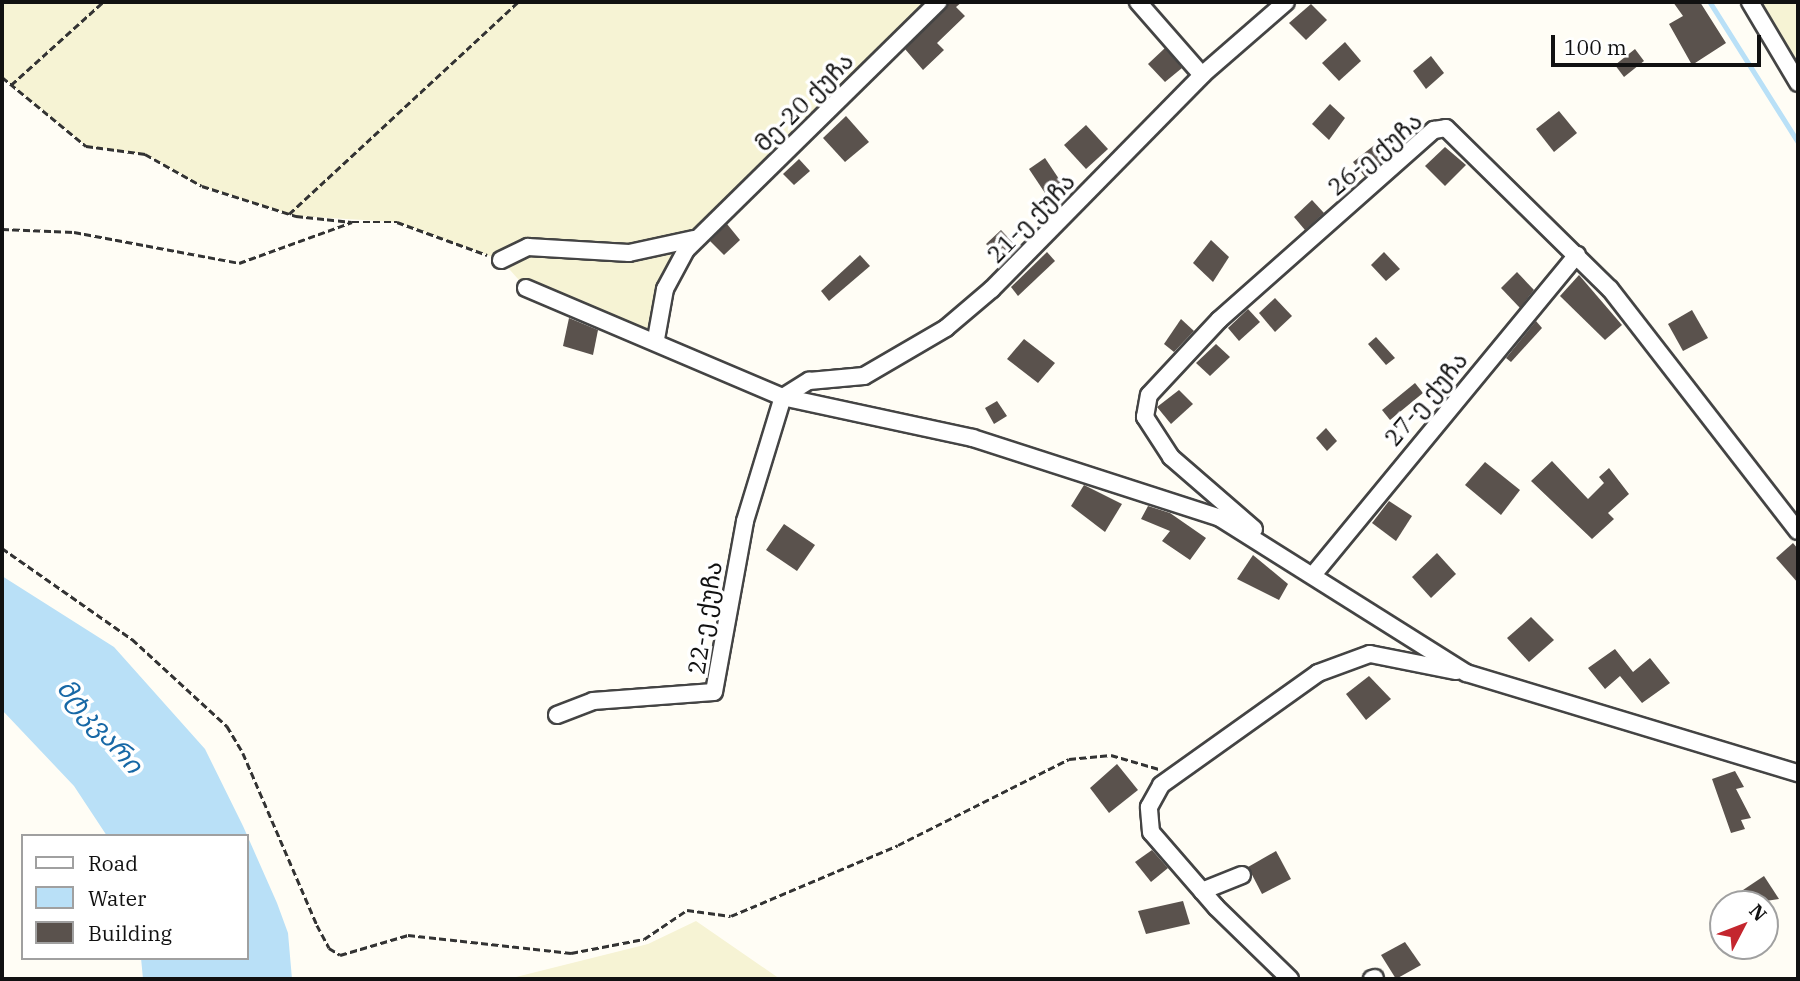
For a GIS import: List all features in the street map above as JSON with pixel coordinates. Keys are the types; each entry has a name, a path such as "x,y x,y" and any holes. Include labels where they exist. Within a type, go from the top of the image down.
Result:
{"street":[{"name":"მე-20 ქუჩა","path":"656,339 665,289 686,250 938,2"},
{"path":"1138,2 1202,75"},
{"name":"21-ე ქუჩა","path":"783,397 803,383 864,376 946,328 992,289 1202,75 1286,2"},
{"path":"1751,2 1798,83"},
{"name":"26-ე ქუჩა","path":"1306,570 1171,457 1144,417 1149,395 1219,320 1439,128 1459,135 1610,289 1798,531"},
{"name":"მე-20 ქუჩა","path":"501,260 527,247 655,250 702,235"},
{"name":"27-ე ქუჩა","path":"1306,570 1577,255"},
{"path":"526,288 656,339 783,397 973,438 1220,518 1465,673"},
{"name":"22-ე ქუჩა","path":"557,715 593,701 709,694 719,686 745,521 783,397"},
{"path":"1290,979 1202,891 1152,832 1149,807 1161,785 1318,673 1370,654 1465,673 1798,773"},
{"path":"1202,891 1242,875"}],"path":[{"path":"11,85 103,2"},
{"path":"289,214 518,2"},
{"path":"2,77 86,146 145,154 202,186 289,214 352,222 397,222 501,260"},
{"path":"2,229 74,232 239,263 352,222"},
{"path":"2,548 132,639 227,726 317,925 329,948 340,955 408,935 582,953 644,939 687,910 732,916 898,845 1069,759 1111,755 1180,772"}],"shaded area":[{"path":"2,2 938,2 686,250 656,339 526,288 501,260 397,222 296,216 202,186 145,154 86,146 2,77"},
{"path":"1750,2 1798,2 1798,83"},
{"path":"696,921 780,979 508,979 648,944"}],"water":[{"name":"მტკვარი","path":"2,576 114,647 205,749 247,834 106,834 74,786 2,710"},
{"path":"248,837 288,933 292,979 143,979 141,960 248,960"}],"building":[{"path":"948,2 962,2 956,7 965,16 937,43 944,50 923,70 905,49"},
{"path":"1673,2 1700,2 1726,43 1692,65 1669,24 1683,16"},
{"path":"1311,4 1327,20 1306,40 1289,23"},
{"path":"1345,42 1361,61 1339,81 1322,63"},
{"path":"1165,48 1182,68 1165,82 1148,64"},
{"path":"1635,49 1644,61 1624,77 1615,65"},
{"path":"1431,56 1444,73 1426,89 1413,71"},
{"path":"1330,104 1345,118 1329,140 1312,124"},
{"path":"1559,111 1577,133 1554,152 1536,129"},
{"path":"846,116 869,142 845,162 823,138"},
{"path":"1086,125 1108,149 1086,169 1064,145"},
{"path":"1377,143 1388,157 1365,177 1353,162"},
{"path":"1445,147 1466,165 1445,186 1425,166"},
{"path":"1045,158 1061,182 1045,193 1029,169"},
{"path":"799,159 810,171 794,185 783,174"},
{"path":"1312,200 1324,213 1305,230 1294,217"},
{"path":"727,224 740,240 724,255 710,241"},
{"path":"1001,230 1016,246 1002,259 986,244"},
{"path":"1211,240 1229,257 1213,282 1193,263"},
{"path":"1047,252 1055,261 1018,296 1011,287"},
{"path":"1384,252 1400,269 1386,281 1371,265"},
{"path":"860,255 870,266 829,301 821,291"},
{"path":"1517,272 1534,290 1520,308 1501,288"},
{"path":"1579,275 1622,325 1605,340 1560,296"},
{"path":"1275,298 1292,316 1275,332 1259,313"},
{"path":"1248,309 1260,322 1239,341 1228,328"},
{"path":"1692,310 1708,338 1683,351 1668,324"},
{"path":"569,318 598,330 593,355 563,346"},
{"path":"1181,319 1194,331 1174,352 1164,344"},
{"path":"1536,321 1542,328 1511,362 1506,358"},
{"path":"1376,337 1395,358 1386,365 1368,344"},
{"path":"1024,339 1055,363 1038,383 1007,359"},
{"path":"1216,344 1230,357 1210,376 1196,363"},
{"path":"1415,383 1423,393 1390,420 1382,410"},
{"path":"1179,390 1193,404 1171,424 1157,407"},
{"path":"997,401 1007,416 994,424 985,408"},
{"path":"1326,428 1337,441 1327,451 1316,438"},
{"path":"1552,461 1588,499 1604,483 1599,477 1609,468 1629,494 1608,513 1614,519 1592,539 1531,481"},
{"path":"1485,462 1520,490 1501,515 1465,485"},
{"path":"1084,485 1122,504 1105,532 1071,506"},
{"path":"1389,501 1412,516 1396,541 1372,523"},
{"path":"1148,506 1170,513 1206,538 1190,560 1162,541 1170,531 1141,519"},
{"path":"784,524 815,545 797,571 766,550"},
{"path":"1793,543 1798,549 1798,583 1776,558"},
{"path":"1437,553 1456,574 1431,598 1412,577"},
{"path":"1253,555 1288,584 1279,600 1237,579"},
{"path":"1531,617 1554,640 1529,662 1507,638"},
{"path":"1615,649 1633,672 1650,658 1670,683 1642,703 1620,676 1605,689 1588,668"},
{"path":"1369,676 1391,699 1366,720 1346,694"},
{"path":"1117,764 1138,790 1109,813 1090,788"},
{"path":"1735,771 1744,787 1736,789 1751,818 1741,820 1745,829 1731,833 1712,779"},
{"path":"1152,850 1168,868 1151,882 1135,862"},
{"path":"1276,851 1291,879 1262,894 1248,867"},
{"path":"1764,876 1773,890 1743,890"},
{"path":"1183,901 1190,924 1146,934 1138,911"},
{"path":"1405,942 1421,965 1396,979 1381,955"}],"waterway":[{"path":"1710,2 1798,142"}]}
